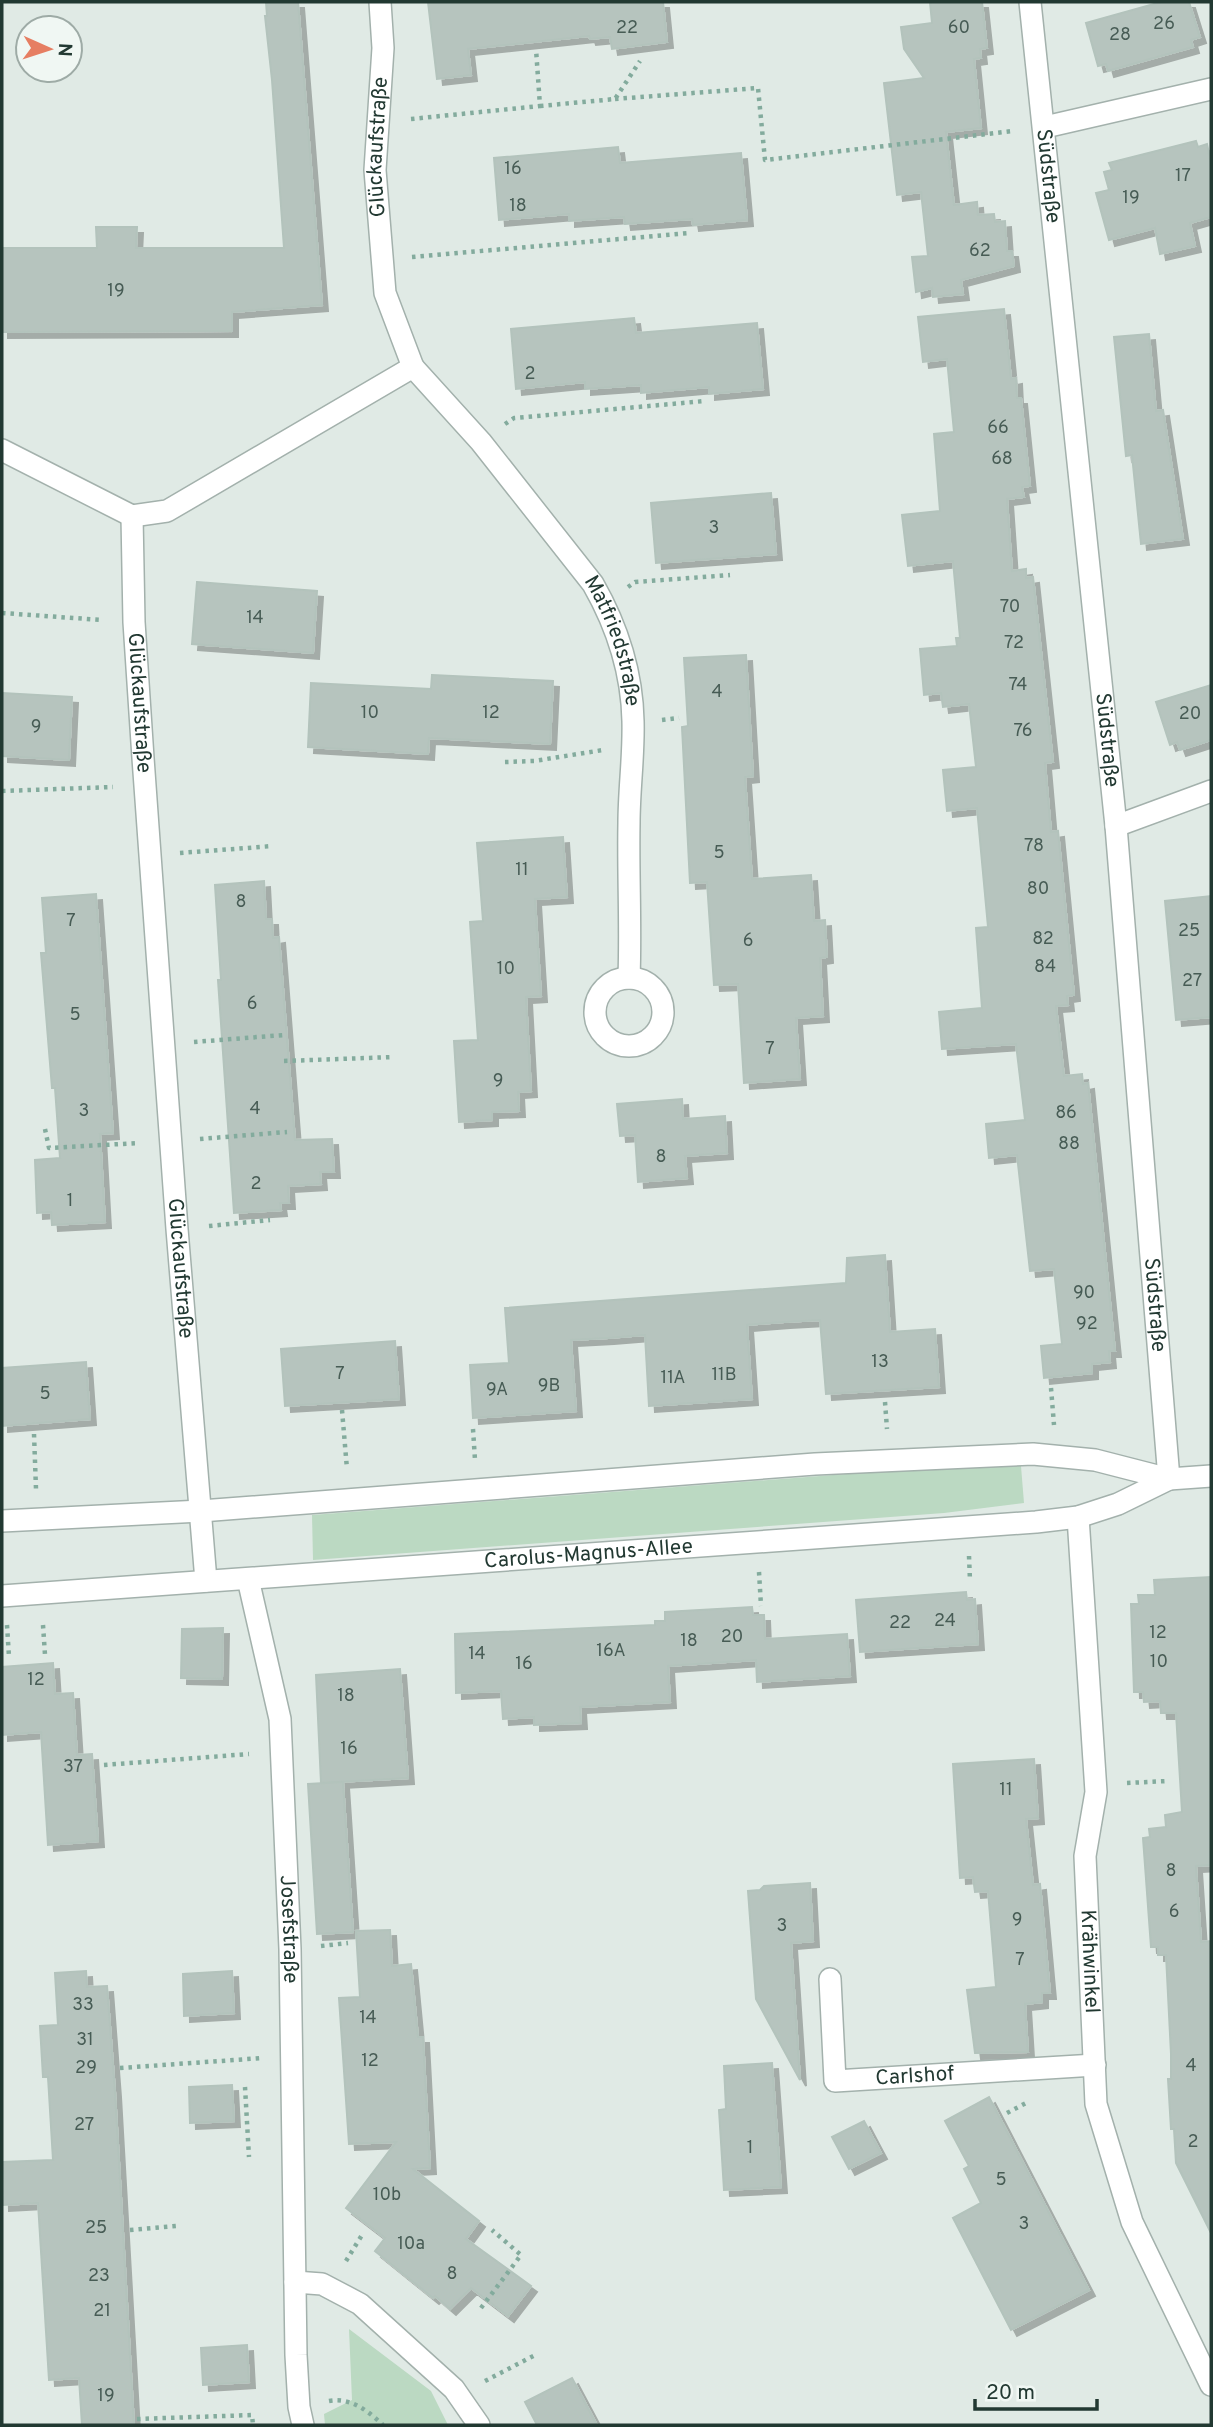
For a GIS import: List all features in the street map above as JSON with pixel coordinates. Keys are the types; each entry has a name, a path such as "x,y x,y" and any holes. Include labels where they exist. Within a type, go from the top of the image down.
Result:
{"street":[{"name":"Glückaufstraße","path":"380,2 383,48 375,170 385,293 413,368"},
{"name":"Südstraße","path":"1030,2 1116,826 1169,1479"},
{"path":"1045,128 1211,89"},
{"path":"2,450 132,516 167,511 413,368"},
{"name":"Matfriedstraße","path":"413,368 481,442 593,584 605,605 625,657 631,693 632,746 629,978"},
{"name":"Glückaufstraße","path":"132,516 134,622 145,785 206,1581"},
{"path":"1116,826 1211,791"},
{"name":"Carolus-Magnus-Allee","path":"2,1521 201,1511 815,1464 1033,1454 1095,1460 1169,1479 1211,1476"},
{"name":"Carolus-Magnus-Allee","path":"2,1596 981,1527 1078,1517 1118,1504 1169,1479"},
{"name":"Krähwinkel","path":"1078,1517 1096,1784 1085,1856 1096,2104 1132,2222 1211,2385"},
{"name":"Josefstraße","path":"248,1579 280,1719 301,2416"},
{"name":"Carlshof","path":"830,1979 835,2081 1095,2065"},
{"path":"295,2282 322,2284 360,2304 454,2389 479,2425"}],"path":[{"path":"536,49 540,106"},
{"path":"615,99 640,61"},
{"path":"378,123 615,99 758,88 765,160 1045,128"},
{"path":"383,260 690,233"},
{"path":"481,442 513,418 705,401"},
{"path":"605,605 635,582 730,575"},
{"path":"2,613 134,622"},
{"path":"505,762 534,761 632,746"},
{"path":"2,791 145,785"},
{"path":"152,855 273,846"},
{"path":"164,1044 284,1035"},
{"path":"284,1061 393,1057"},
{"path":"45,1129 49,1148 172,1142 287,1132"},
{"path":"177,1229 270,1220"},
{"path":"342,1410 349,1499"},
{"path":"34,1434 37,1519"},
{"path":"104,1765 281,1752"},
{"path":"1096,1784 1168,1781"},
{"path":"120,2068 292,2056"},
{"path":"245,2087 249,2157"},
{"path":"130,2230 176,2226"},
{"path":"481,2308 521,2255 492,2230"},
{"path":"458,2395 537,2354"},
{"path":"301,2416 337,2400 361,2407 383,2425"},
{"path":"137,2419 252,2415 253,2425"}],"green space":[{"path":"950,1466 1021,1466 1024,1503 944,1513 313,1560 312,1515"},
{"path":"349,2329 431,2391 448,2425 325,2425 324,2414 352,2400"}],"building":[{"path":"266,2 298,2 322,305 232,312 232,331 2,332 2,248 97,248 96,227 137,227 136,248 284,248"},
{"path":"428,2 663,2 667,42 612,49 610,37 590,39 589,36 468,49 471,75 437,79"},
{"path":"930,2 982,2 987,48 980,49 981,58 974,59 981,128 946,132 954,205 977,202 978,215 994,214 995,222 1005,221 1007,251 1012,251 1014,266 961,280 963,294 933,297 932,288 916,292 912,257 928,256 921,192 897,195 884,83 924,78 904,49 901,27 932,23"},
{"path":"1161,2 1189,2 1200,37 1191,40 1193,47 1108,71 1106,64 1098,66 1086,23"},
{"path":"1196,141 1198,147 1207,144 1211,163 1211,217 1190,223 1195,246 1160,254 1155,228 1109,240 1096,193 1109,190 1104,172 1112,170 1109,163"},
{"path":"618,147 620,163 741,153 747,220 693,225 692,219 625,224 624,217 569,221 569,214 499,220 494,158"},
{"path":"1004,309 1011,379 1016,378 1017,398 1021,398 1030,486 1022,487 1024,497 1007,499 1012,571 1026,569 1026,578 1033,577 1053,762 1045,763 1051,832 1058,831 1074,995 1067,996 1068,1005 1056,1006 1064,1076 1082,1074 1083,1084 1088,1083 1115,1351 1109,1351 1110,1362 1092,1364 1092,1373 1044,1378 1041,1346 1062,1344 1054,1269 1030,1271 1017,1155 989,1158 986,1124 1025,1120 1016,1044 942,1049 939,1012 982,1008 976,928 988,927 977,808 947,811 943,770 976,767 969,704 943,707 941,693 924,695 920,649 957,646 956,638 960,638 953,561 908,566 902,515 940,511 934,434 954,432 947,359 923,362 918,317"},
{"path":"634,318 636,333 757,323 763,389 709,394 709,387 641,393 641,385 585,389 585,382 516,389 511,329"},
{"path":"1149,334 1156,411 1163,410 1183,539 1141,544 1132,455 1126,456 1114,337"},
{"path":"771,493 776,554 656,563 651,503"},
{"path":"197,582 317,591 313,653 192,644"},
{"path":"746,655 753,776 745,777 752,879 811,875 814,921 825,920 827,957 820,958 823,1016 796,1018 800,1079 744,1083 738,984 714,985 707,882 690,883 682,727 688,726 684,658"},
{"path":"432,675 553,681 550,744 429,738 428,754 308,747 311,683 431,689"},
{"path":"1211,685 1211,740 1180,750 1177,742 1170,745 1156,702"},
{"path":"2,693 72,697 69,760 2,756"},
{"path":"563,837 567,897 535,899 541,996 526,997 531,1091 518,1092 519,1111 492,1112 492,1120 459,1122 454,1041 478,1040 470,922 483,921 477,843"},
{"path":"264,881 266,919 272,919 273,938 279,937 295,1140 332,1139 334,1172 320,1172 321,1184 288,1186 289,1203 280,1203 281,1210 234,1213 218,980 221,980 215,885"},
{"path":"96,894 113,1133 100,1134 105,1222 52,1225 51,1212 37,1213 35,1160 60,1158 41,953 46,953 42,898"},
{"path":"1211,896 1211,1017 1176,1020 1165,901"},
{"path":"682,1099 683,1119 725,1116 727,1153 685,1156 687,1178 638,1182 635,1135 620,1136 617,1104"},
{"path":"885,1255 890,1332 935,1329 939,1387 826,1394 820,1320 784,1322 747,1325 752,1399 649,1406 645,1335 571,1340 576,1411 473,1418 470,1365 509,1363 505,1308 846,1283 847,1258"},
{"path":"395,1341 399,1399 285,1406 281,1349"},
{"path":"86,1362 90,1419 2,1426 2,1368"},
{"path":"1211,1577 1211,1865 1196,1866 1201,1942 1211,1941 1211,2233 1176,2163 1168,2079 1171,2079 1171,2054 1166,1955 1158,1955 1158,1947 1151,1947 1143,1838 1150,1837 1149,1829 1166,1827 1165,1815 1182,1812 1176,1713 1161,1713 1160,1701 1144,1702 1143,1692 1134,1692 1131,1604 1139,1604 1138,1595 1155,1595 1154,1580"},
{"path":"966,1592 967,1600 975,1599 978,1644 860,1652 856,1600"},
{"path":"752,1607 753,1615 764,1615 765,1639 847,1634 850,1676 757,1682 756,1660 668,1666 670,1702 580,1707 581,1723 534,1725 534,1717 503,1719 501,1691 456,1693 455,1634 655,1625 655,1621 665,1621 665,1612"},
{"path":"223,1628 222,1679 181,1678 182,1629"},
{"path":"53,1663 55,1694 73,1693 77,1755 92,1754 98,1841 48,1845 41,1732 2,1735 2,1667"},
{"path":"400,1669 408,1778 321,1783 316,1675"},
{"path":"1034,1759 1038,1818 1026,1819 1033,1885 1040,1884 1050,1993 1042,1993 1042,2002 1025,2004 1028,2052 975,2053 967,1990 996,1987 988,1891 975,1892 973,1877 960,1878 953,1764"},
{"path":"343,1782 353,1932 317,1934 308,1784"},
{"path":"810,1883 813,1941 791,1943 800,2080 756,1999 748,1891 760,1890 764,1886"},
{"path":"390,1930 392,1966 411,1964 418,2037 423,2037 430,2168 413,2169 479,2221 466,2239 531,2286 508,2316 471,2288 450,2309 435,2296 433,2298 375,2251 385,2238 346,2208 396,2142 349,2144 339,1998 360,1997 356,1931"},
{"path":"86,1971 87,1987 107,1986 134,2425 82,2425 79,2378 49,2380 38,2203 3,2205 2,2162 53,2160 48,2077 43,2077 40,2026 58,2025 55,1973"},
{"path":"232,1971 234,2013 184,2016 183,1974"},
{"path":"772,2063 781,2187 724,2190 719,2110 726,2109 724,2066"},
{"path":"232,2085 234,2121 190,2123 189,2087"},
{"path":"989,2097 1089,2290 1011,2330 953,2218 981,2203 964,2169 969,2166 945,2121"},
{"path":"864,2121 881,2153 849,2169 832,2137"},
{"path":"247,2345 249,2382 203,2385 201,2348"},
{"path":"572,2378 597,2425 537,2425 525,2402"}]}
